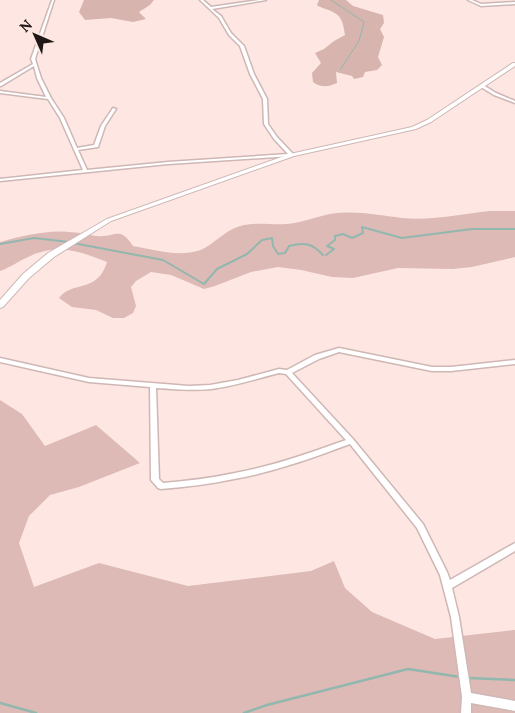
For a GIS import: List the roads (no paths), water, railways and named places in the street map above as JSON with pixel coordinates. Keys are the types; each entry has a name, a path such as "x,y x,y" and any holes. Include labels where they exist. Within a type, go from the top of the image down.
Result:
{"street":[{"path":"53,0 35,48 33,59 49,98 62,118 86,172"},
{"path":"201,0 212,8 230,34 242,46 252,74 265,99 266,124 275,138 292,156"},
{"path":"212,8 265,0"},
{"path":"469,0 481,5 515,3"},
{"path":"0,85 35,64"},
{"path":"0,305 26,276 51,255 109,220 292,156 414,128 430,121 515,64"},
{"path":"482,86 494,94 515,102"},
{"path":"0,92 49,98"},
{"path":"76,149 96,146 103,126 114,109"},
{"path":"0,180 168,163 292,156"},
{"path":"0,360 89,380 153,386 210,387 279,371 288,372 317,357 339,350 432,369 451,369 515,362"},
{"path":"288,372 352,441 420,526 444,575 455,617 467,697 466,713"},
{"path":"153,386 155,480 161,486 203,484 246,475 298,461 352,441"},
{"path":"447,586 515,547"},
{"path":"467,697 515,706"}],"waterway":[{"path":"331,0 364,22 359,41 340,70"},
{"path":"326,255 334,249 327,246 335,240 335,236 343,234 352,238 363,233 362,227 402,238 472,229 515,229"},
{"path":"0,244 34,238 69,242"},
{"path":"73,243 163,260 204,284 217,269 247,254 262,240 272,238 273,246 278,254 285,253 289,246 308,244 323,255"},
{"path":"244,713 267,705 408,669 460,677"},
{"path":"468,678 515,680"},
{"path":"0,703 36,713"}]}
